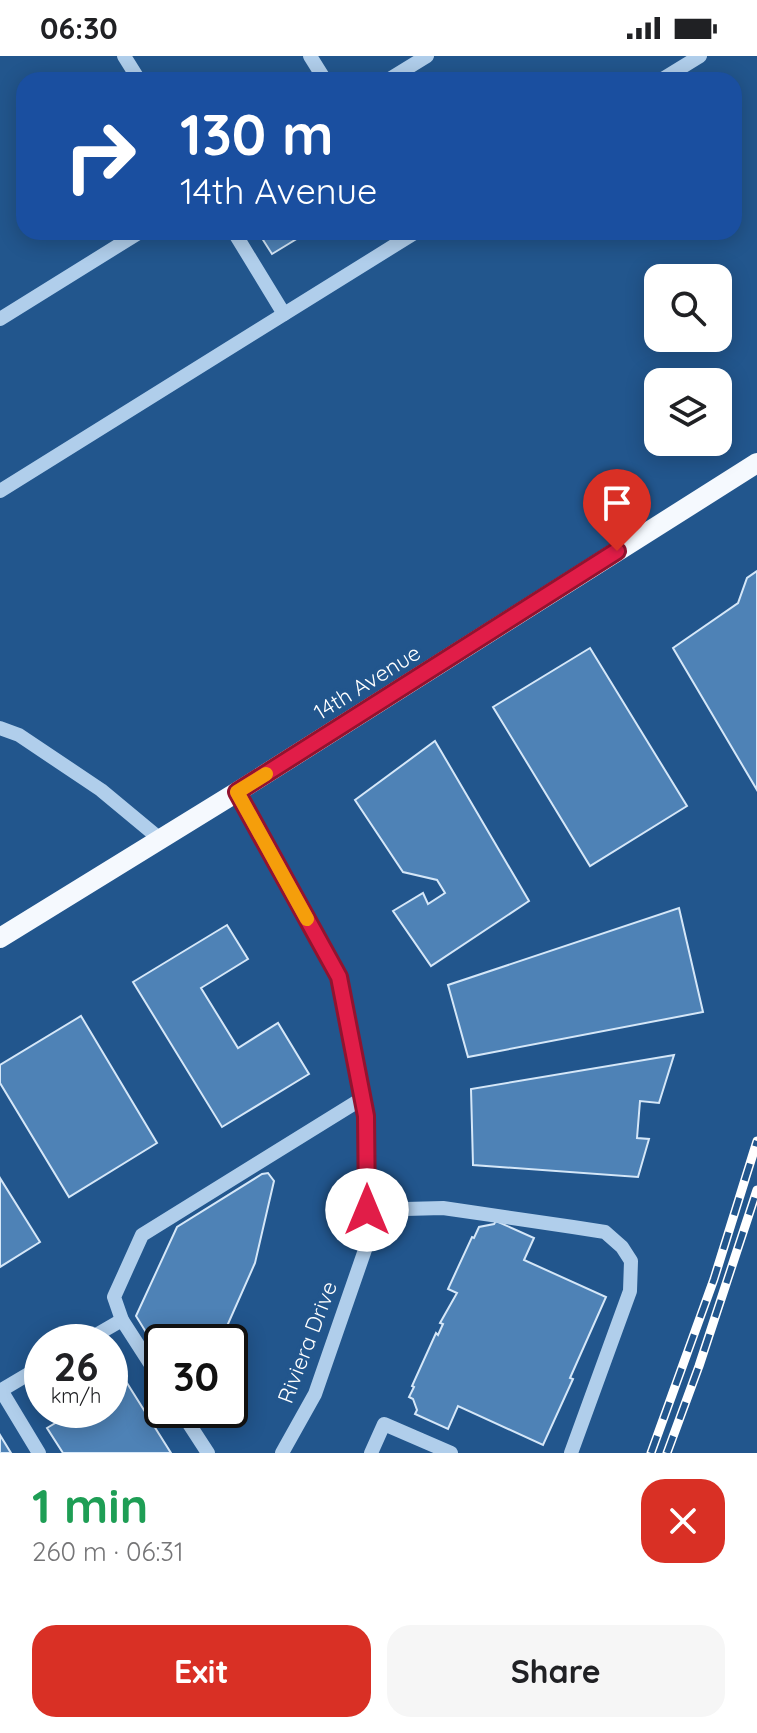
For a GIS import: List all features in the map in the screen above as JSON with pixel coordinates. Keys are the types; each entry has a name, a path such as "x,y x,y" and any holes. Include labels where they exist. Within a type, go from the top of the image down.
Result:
{"main road":[{"name":"14th Avenue","path":"0,938 757,463"}],"street":[{"path":"401,72 427,56"},
{"path":"674,72 700,56"},
{"path":"0,319 127,240"},
{"path":"239,240 284,314"},
{"path":"0,491 403,240"},
{"path":"0,728 19,735 101,790 160,839"},
{"name":"Riviera Drive","path":"237,792 339,977 366,1116 367,1244 315,1394 282,1453"},
{"path":"144,1354 122,1320 114,1297 142,1235 363,1098"},
{"path":"367,1210 443,1208 526,1220 605,1232 622,1247 631,1261 630,1291 571,1453"},
{"path":"115,1324 122,1320"},
{"path":"24,1376 0,1390 39,1453"},
{"path":"371,1453 384,1424 451,1453"},
{"path":"192,1428 208,1453"}],"building":[{"path":"263,240 295,240 272,254"},
{"path":"757,571 757,790 673,648 738,603 747,578"},
{"path":"590,648 687,806 590,866 493,707"},
{"path":"435,741 529,901 431,966 393,911 423,893 428,904 445,893 437,880 403,872 355,800"},
{"path":"679,908 703,1012 468,1057 448,985"},
{"path":"227,925 248,959 201,988 238,1048 278,1023 309,1074 222,1127 133,982"},
{"path":"81,1016 157,1143 69,1197 0,1083 0,1065"},
{"path":"674,1055 659,1103 640,1101 637,1138 649,1139 638,1177 473,1165 471,1089"},
{"path":"268,1173 274,1181 255,1263 228,1324 144,1324 144,1329 136,1316 177,1227"},
{"path":"0,1178 40,1242 0,1267"},
{"path":"496,1221 534,1238 524,1260 606,1297 543,1445 458,1406 448,1429 415,1414 417,1410 409,1397 436,1333 438,1335 443,1324 440,1323 457,1293 448,1289 472,1237 479,1227"},
{"path":"128,1385 144,1410 144,1428 155,1428 171,1453 63,1453 47,1428 128,1428"},
{"path":"0,1435 11,1453 0,1453"}],"railway":[{"path":"651,1453 714,1279 757,1141"},
{"path":"667,1453 757,1190"}],"slow traffic":[{"path":"266,774 237,792 307,919"}],"route":[{"path":"367,1210 366,1116 339,977 237,792 617,551"}]}
